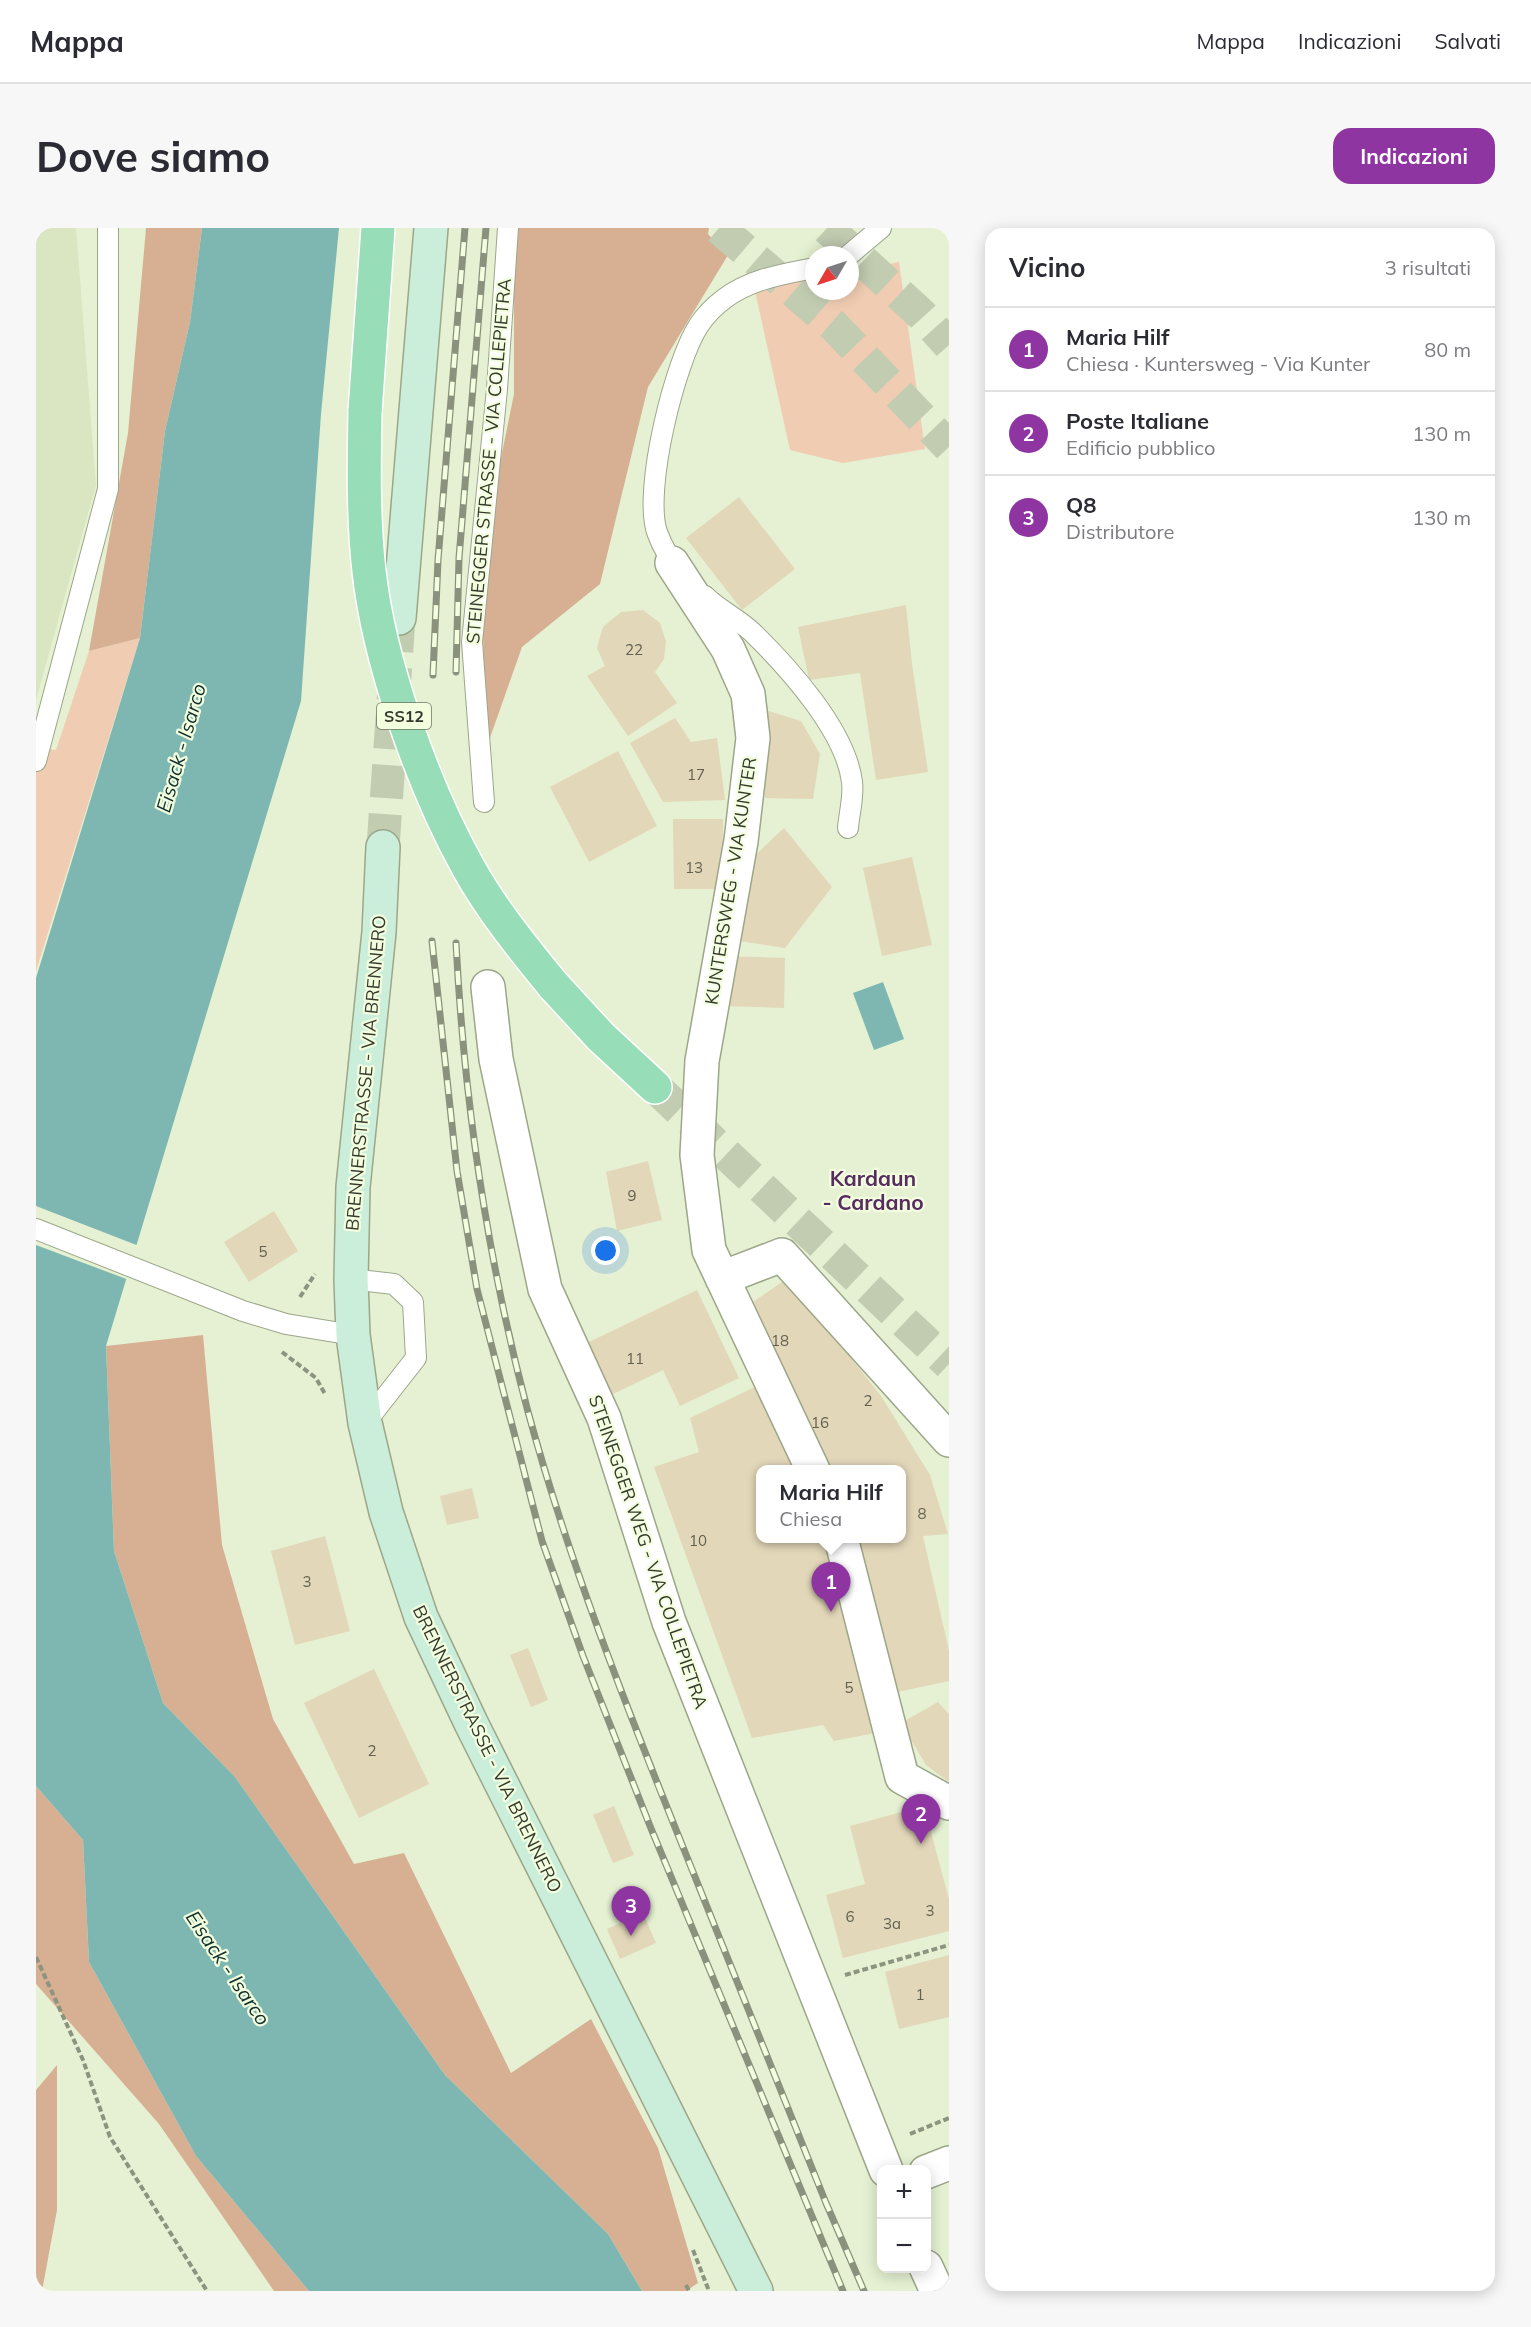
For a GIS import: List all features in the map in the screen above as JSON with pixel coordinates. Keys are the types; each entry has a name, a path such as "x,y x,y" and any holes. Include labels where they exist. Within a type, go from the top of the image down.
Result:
{"main road":[{"name":"SS12","path":"378,228 365,412 363,496 369,573 383,643 403,715 429,786 468,867 515,938 553,985 601,1037 655,1088"},
{"path":"399,618 431,228"},
{"name":"BRENNERSTRASSE - VIA BRENNERO","path":"383,847 379,932 353,1187 351,1279 353,1335 365,1423 386,1512 426,1628 471,1723 756,2291"}],"street":[{"name":"KUNTERSWEG - VIA KUNTER","path":"672,563 728,649 748,694 753,738 741,841 702,1060 697,1155 709,1250 811,1465"},
{"name":"STEINEGGER WEG - VIA COLLEPIETRA","path":"488,987 496,1059 545,1288 604,1418 669,1622 884,2165"},
{"path":"722,1278 782,1255 948,1442"},
{"path":"842,1543 902,1777 949,1803"},
{"path":"931,2170 949,2163"},
{"path":"930,2273 937,2291"}],"lane":[{"path":"36,761 108,489 108,228"},
{"name":"STEINEGGER STRASSE - VIA COLLEPIETRA","path":"484,802 472,642 497,389 508,228"},
{"path":"859,247 881,228"},
{"name":"KUNTERSWEG - VIA KUNTER","path":"672,563 656,530 654,482 682,358 699,324 725,298 759,280 805,270"},
{"path":"672,563 717,609 750,631 816,706 841,747 852,783 848,828"},
{"path":"36,1229 243,1311 286,1324 353,1335"},
{"path":"351,1279 394,1284 412,1302 416,1358 365,1423"}],"path":[{"path":"812,1984 949,1945"},
{"path":"36,1957 83,2060 110,2137 207,2291"},
{"path":"910,2134 949,2118"},
{"path":"686,2285 689,2291"}],"shaded area":[{"path":"36,228 76,228 96,485 36,700"},
{"path":"146,228 202,228 190,322 165,431 140,638 89,651 128,433"},
{"path":"514,228 709,228 708,234 728,255 648,387 600,584 522,647 486,749 481,556 514,394"},
{"path":"899,262 925,449 843,463 790,450 755,291 805,281 805,300 859,300 859,270"},
{"path":"140,638 36,971 36,747 56,750 89,651"},
{"path":"203,1335 222,1545 273,1719 354,1864 404,1853 511,2073 591,2019 658,2148 698,2283 686,2291 642,2291 608,2234 445,2075 235,1777 163,1703 114,1551 106,1346"},
{"path":"36,1786 83,1840 89,1962 196,2156 309,2291 274,2291 159,2124 36,1984"},
{"path":"57,2065 57,2210 42,2291 36,2291 36,2090"}],"water":[{"name":"Eisack - Isarco","path":"202,228 339,228 321,414 301,701 106,1346 114,1551 163,1703 235,1777 445,2075 608,2234 642,2291 309,2291 196,2156 89,1962 83,1840 36,1786 36,978 140,638 165,431 190,322"},
{"path":"883,982 904,1039 874,1050 853,993"}],"pier":[{"path":"36,1206 139,1246 129,1280 36,1245"}],"building":[{"path":"739,497 795,569 742,610 686,538"},
{"path":"906,605 928,772 876,780 860,673 809,680 798,627"},
{"path":"643,610 660,623 666,641 664,659 655,672 677,703 628,736 587,676 605,666 597,648 603,627 621,612"},
{"path":"765,710 801,721 820,754 813,799 765,798"},
{"path":"675,718 691,742 717,738 725,800 663,802 630,743"},
{"path":"618,751 657,826 589,862 550,787"},
{"path":"673,819 723,819 723,889 674,889"},
{"path":"784,828 832,887 785,948 733,940 745,865"},
{"path":"912,857 932,945 882,956 863,868"},
{"path":"724,956 785,958 784,1008 722,1006"},
{"path":"648,1161 662,1220 617,1231 606,1172"},
{"path":"274,1211 298,1251 249,1282 224,1242"},
{"path":"788,1278 881,1396 930,1475 948,1534 923,1536 949,1651 949,1681 893,1693 852,1543 906,1543 906,1465 820,1465 747,1306"},
{"path":"697,1290 739,1378 680,1406 663,1370 611,1395 587,1343"},
{"path":"759,1385 803,1465 756,1465 756,1543 836,1543 875,1733 834,1741 823,1725 752,1738 654,1467 699,1452 690,1418"},
{"path":"472,1488 479,1518 447,1525 440,1496"},
{"path":"325,1536 350,1631 295,1645 271,1551"},
{"path":"528,1648 548,1700 531,1707 510,1655"},
{"path":"374,1669 429,1784 359,1818 304,1703"},
{"path":"938,1702 949,1714 949,1782 926,1765 901,1723"},
{"path":"614,1806 634,1855 613,1863 593,1815"},
{"path":"924,1806 949,1899 949,1931 843,1958 826,1895 865,1884 850,1826"},
{"path":"643,1913 656,1943 620,1959 607,1929"},
{"path":"949,1955 949,2017 899,2029 885,1972"}],"tunnel":[{"path":"719,228 834,326 949,447"},
{"path":"827,228 922,315 949,345"},
{"path":"383,847 399,618"},
{"path":"655,1087 949,1364"}],"railway":[{"path":"433,675 438,560 465,228"},
{"path":"456,672 459,558 486,228"},
{"path":"432,941 457,1171 477,1289 542,1541 583,1656 650,1826 843,2291"},
{"path":"456,943 471,1119 489,1236 513,1351 543,1465 579,1577 641,1742 826,2203 864,2291"}],"place":[{"name":"Maria Hilf","path":"831,1612"},
{"name":"Poste Italiane","path":"921,1844"},
{"name":"Q8","path":"631,1936"}],"district":[{"name":"Kardaun - Cardano","path":"873,1191"}]}
